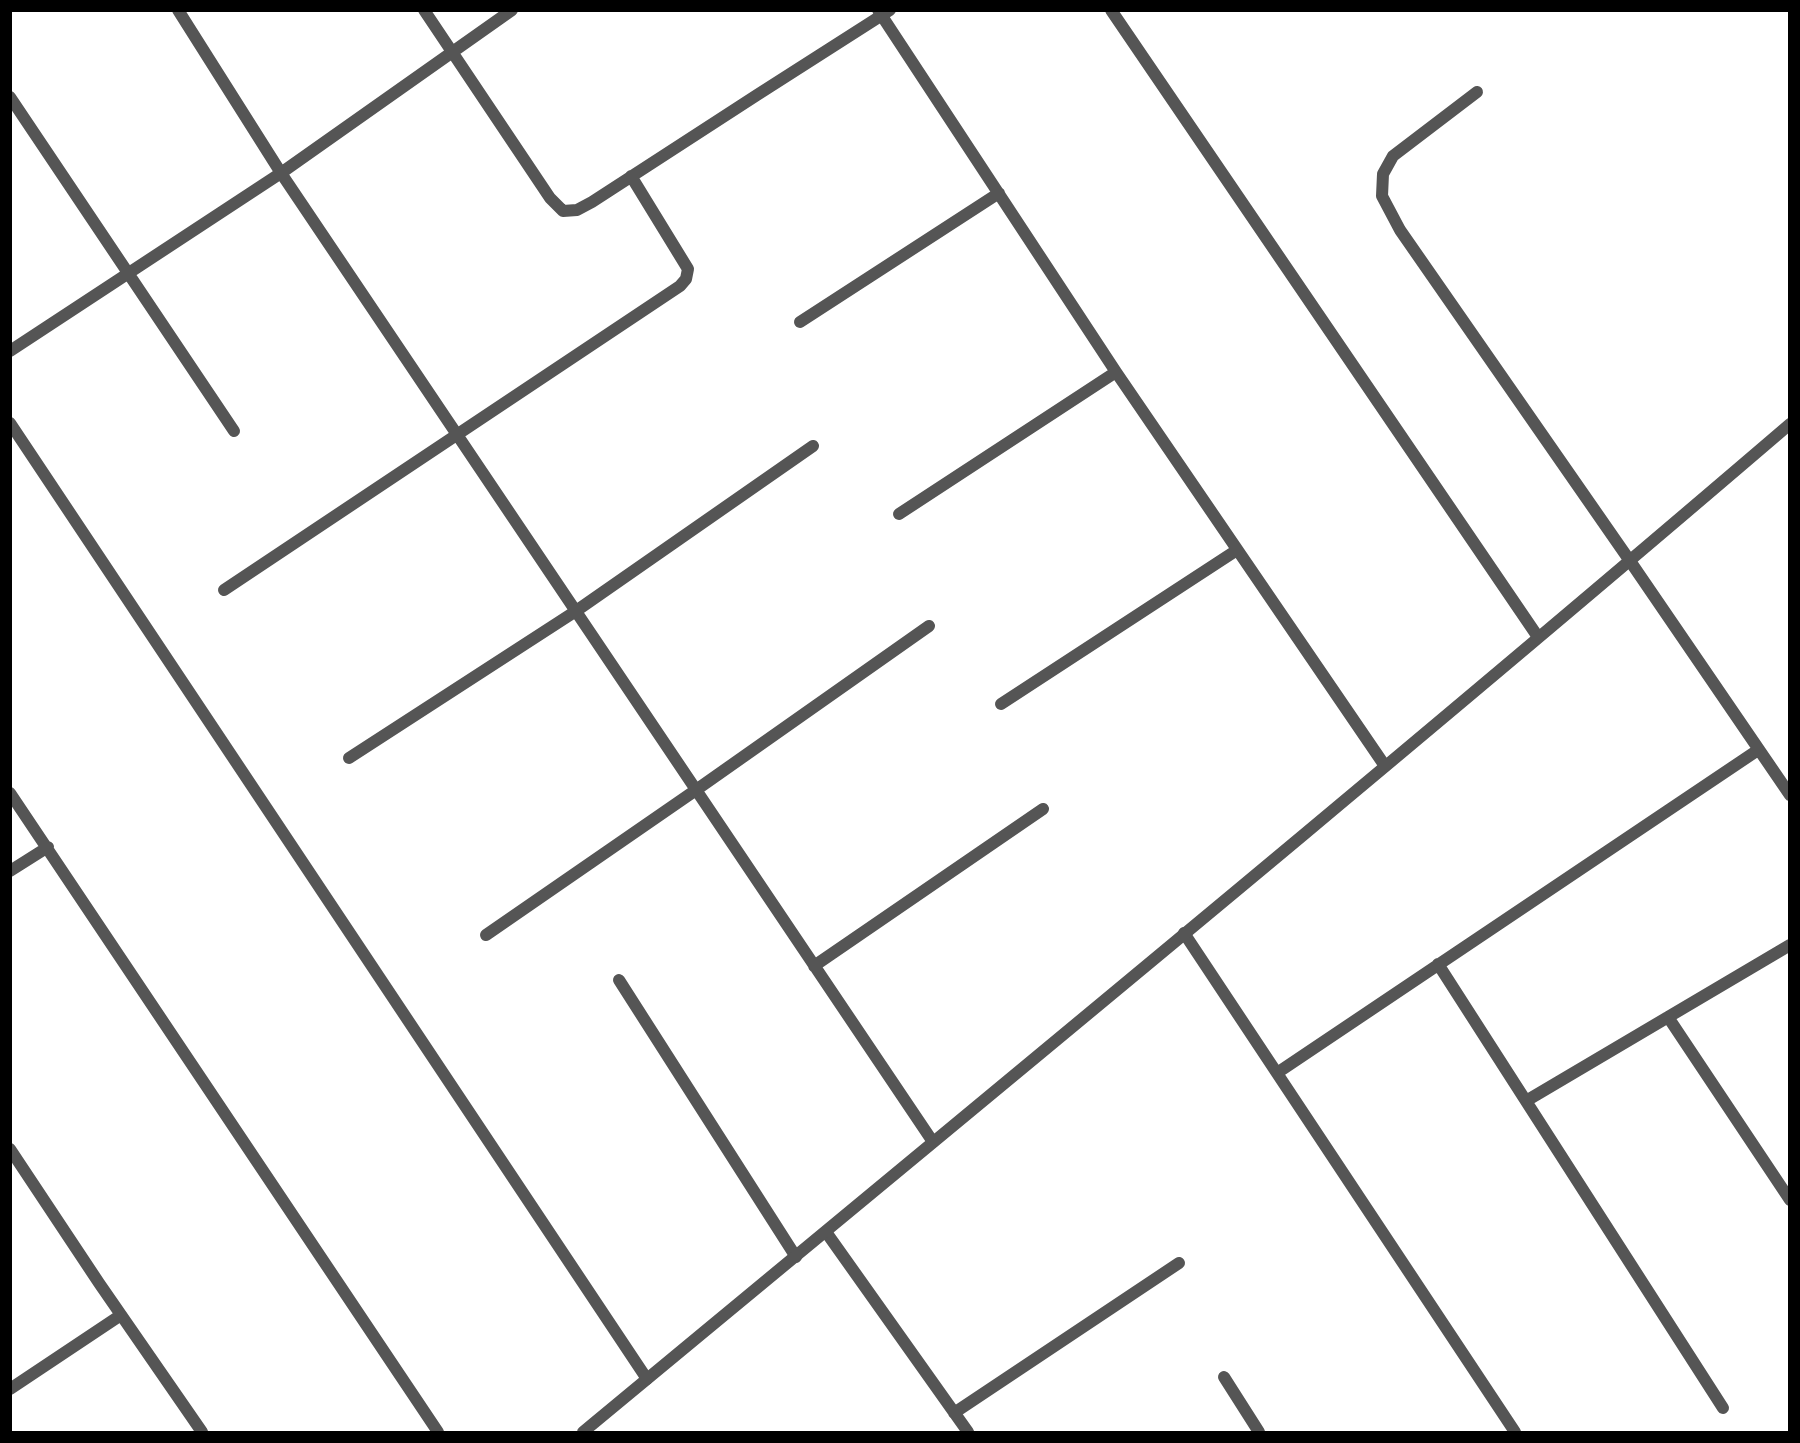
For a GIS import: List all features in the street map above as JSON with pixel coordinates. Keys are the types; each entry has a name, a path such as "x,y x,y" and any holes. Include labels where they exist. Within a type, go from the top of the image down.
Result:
{"street":[{"path":"178,10 281,173 933,1143"},
{"path":"424,10 550,198 563,211 577,210 884,12 1116,372 1385,766"},
{"path":"10,351 281,173 512,10"},
{"path":"1111,10 1539,637"},
{"path":"1477,93 1393,156 1383,174 1382,196 1400,230 1790,795"},
{"path":"10,97 234,431"},
{"path":"224,590 680,286 686,279 688,269 631,176"},
{"path":"800,322 999,193"},
{"path":"899,514 1116,372"},
{"path":"10,423 647,1379"},
{"path":"583,1432 1385,766 1790,424"},
{"path":"349,758 576,611 813,446"},
{"path":"1001,704 1237,550"},
{"path":"486,934 929,626"},
{"path":"1276,1072 1758,750"},
{"path":"10,793 438,1432"},
{"path":"814,966 1043,809"},
{"path":"10,871 48,847"},
{"path":"1184,933 1515,1432"},
{"path":"1526,1101 1790,945"},
{"path":"1438,964 1723,1408"},
{"path":"619,980 796,1257"},
{"path":"1668,1017 1790,1200"},
{"path":"10,1149 202,1432"},
{"path":"826,1232 968,1432"},
{"path":"954,1413 1179,1263"},
{"path":"10,1389 122,1315"},
{"path":"1224,1377 1259,1432"}]}
